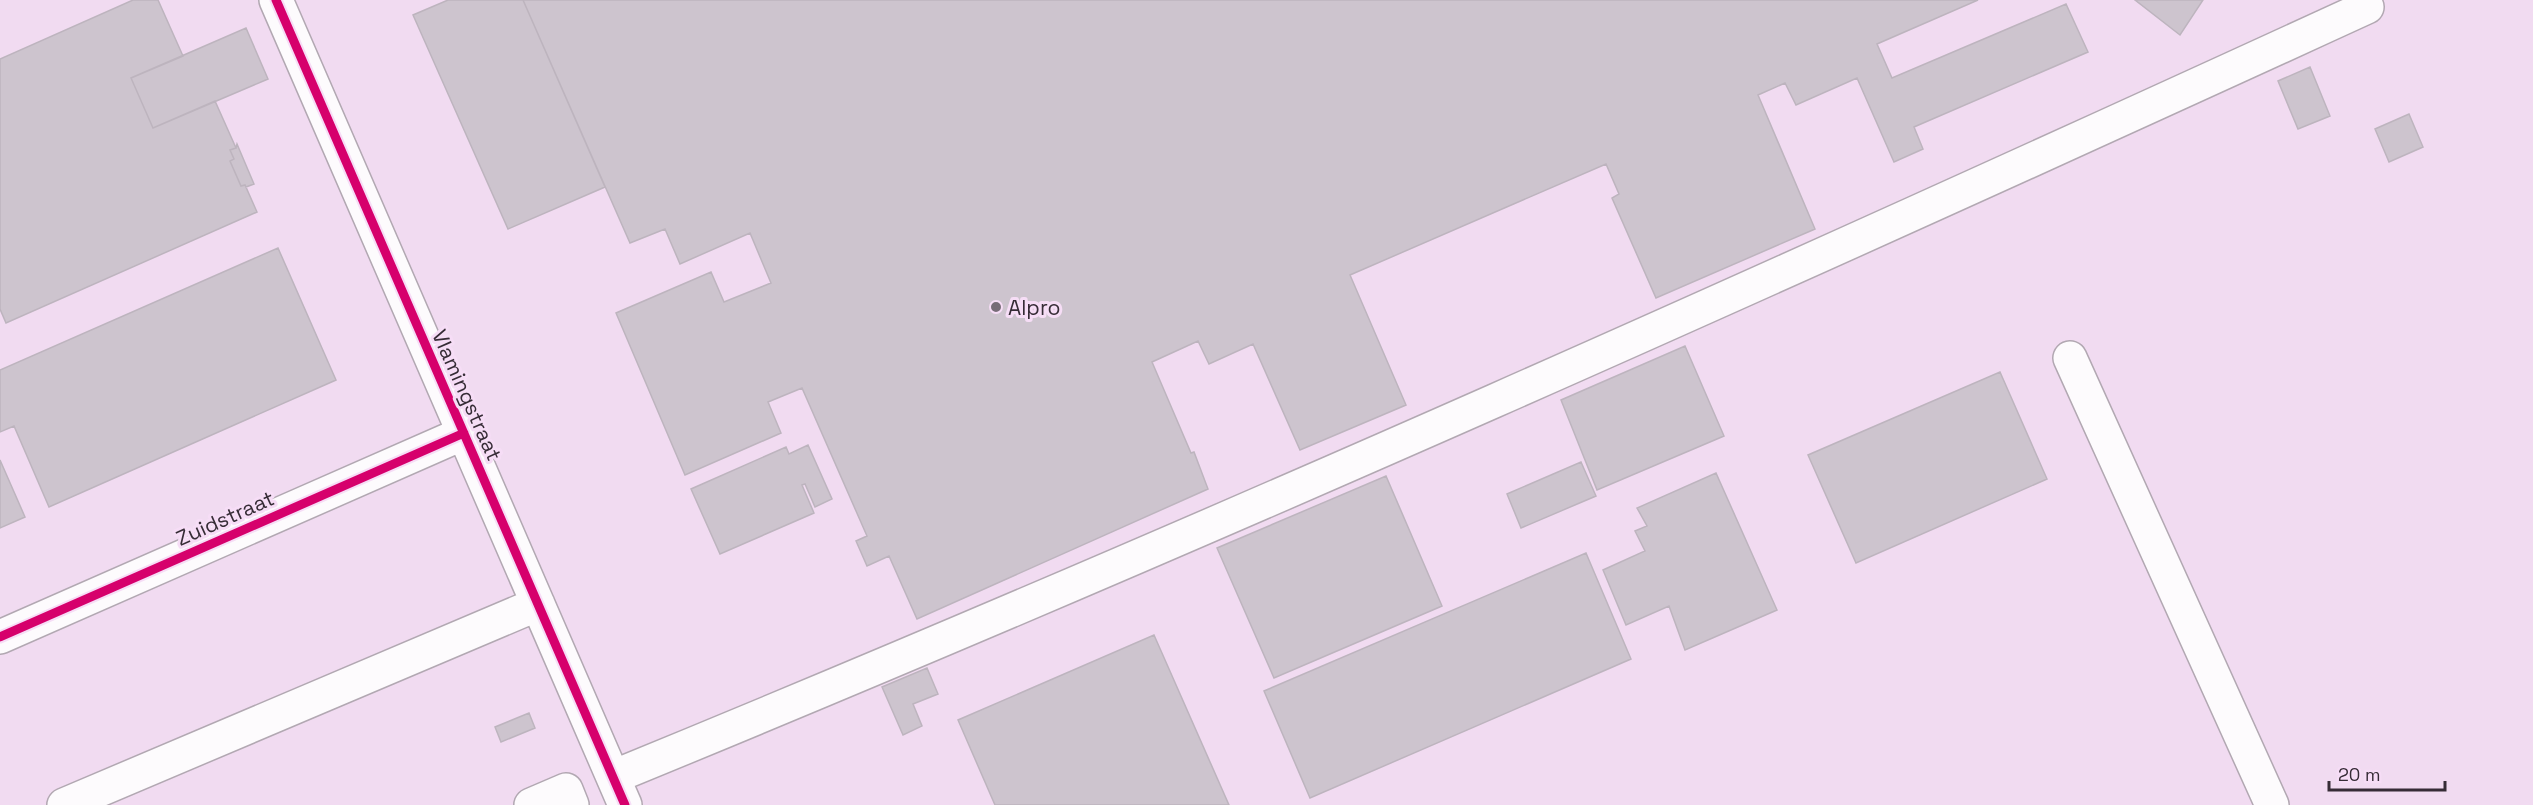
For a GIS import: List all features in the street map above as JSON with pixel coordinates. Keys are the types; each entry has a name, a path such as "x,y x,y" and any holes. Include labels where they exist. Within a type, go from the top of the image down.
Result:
{"street":[{"path":"619,791 942,642 1891,225 2367,8 2360,0"},
{"name":"Vlamingstraat","path":"286,3 464,433 619,791"},
{"path":"2070,357 2272,805"},
{"name":"Zuidstraat","path":"0,637 464,433"},
{"path":"64,805 538,604"},
{"path":"531,805 566,790 572,805"}],"shaded area":[{"path":"0,0 2533,0 2533,805 0,805"}],"building":[{"path":"133,0 158,0 183,56 131,78 153,128 215,101 236,148 230,150 234,159 230,161 241,186 245,185 257,212 6,323 0,309 0,59"},
{"path":"448,0 523,0 605,187 508,229 413,15"},
{"name":"Alpro","path":"523,0 1978,0 1877,44 1892,78 2066,4 2088,52 1914,127 1923,149 1894,162 1857,78 1796,105 1785,83 1758,95 1815,229 1656,298 1612,198 1619,194 1606,164 1350,275 1406,405 1300,450 1253,344 1209,364 1198,341 1152,362 1191,453 1194,452 1208,489 917,619 889,556 867,566 856,541 867,536 802,388 768,402 781,433 685,475 616,313 711,272 724,302 771,283 750,233 680,264 665,229 630,243"},
{"path":"2135,0 2203,0 2180,35"},
{"path":"246,28 268,79 153,128 131,78"},
{"path":"2310,67 2330,116 2298,129 2278,81"},
{"path":"2409,114 2423,147 2389,162 2375,129"},
{"path":"237,144 254,184 246,187 241,186 230,161 234,159 230,150 236,148"},
{"path":"278,248 336,380 49,507 14,426 0,432 0,370"},
{"path":"1685,346 1724,436 1597,490 1561,400"},
{"path":"2000,372 2047,479 1856,563 1808,455"},
{"path":"808,445 832,499 815,507 805,484 802,485 814,513 720,554 691,489 786,447 789,454"},
{"path":"0,460 25,517 0,528"},
{"path":"1581,462 1596,496 1521,528 1507,494"},
{"path":"1716,473 1777,610 1685,650 1669,606 1626,625 1603,570 1645,551 1635,531 1647,526 1637,508"},
{"path":"1386,476 1442,606 1274,678 1217,548"},
{"path":"1586,553 1631,659 1310,798 1264,691"},
{"path":"1154,635 1229,805 995,805 958,720"},
{"path":"927,668 938,694 913,704 922,726 903,735 882,687"},
{"path":"529,713 535,728 501,742 495,727"}],"cycle path":[{"path":"276,0 625,805"},
{"path":"0,637 464,433"}],"place":[{"name":"Alpro","path":"996,307"}]}
